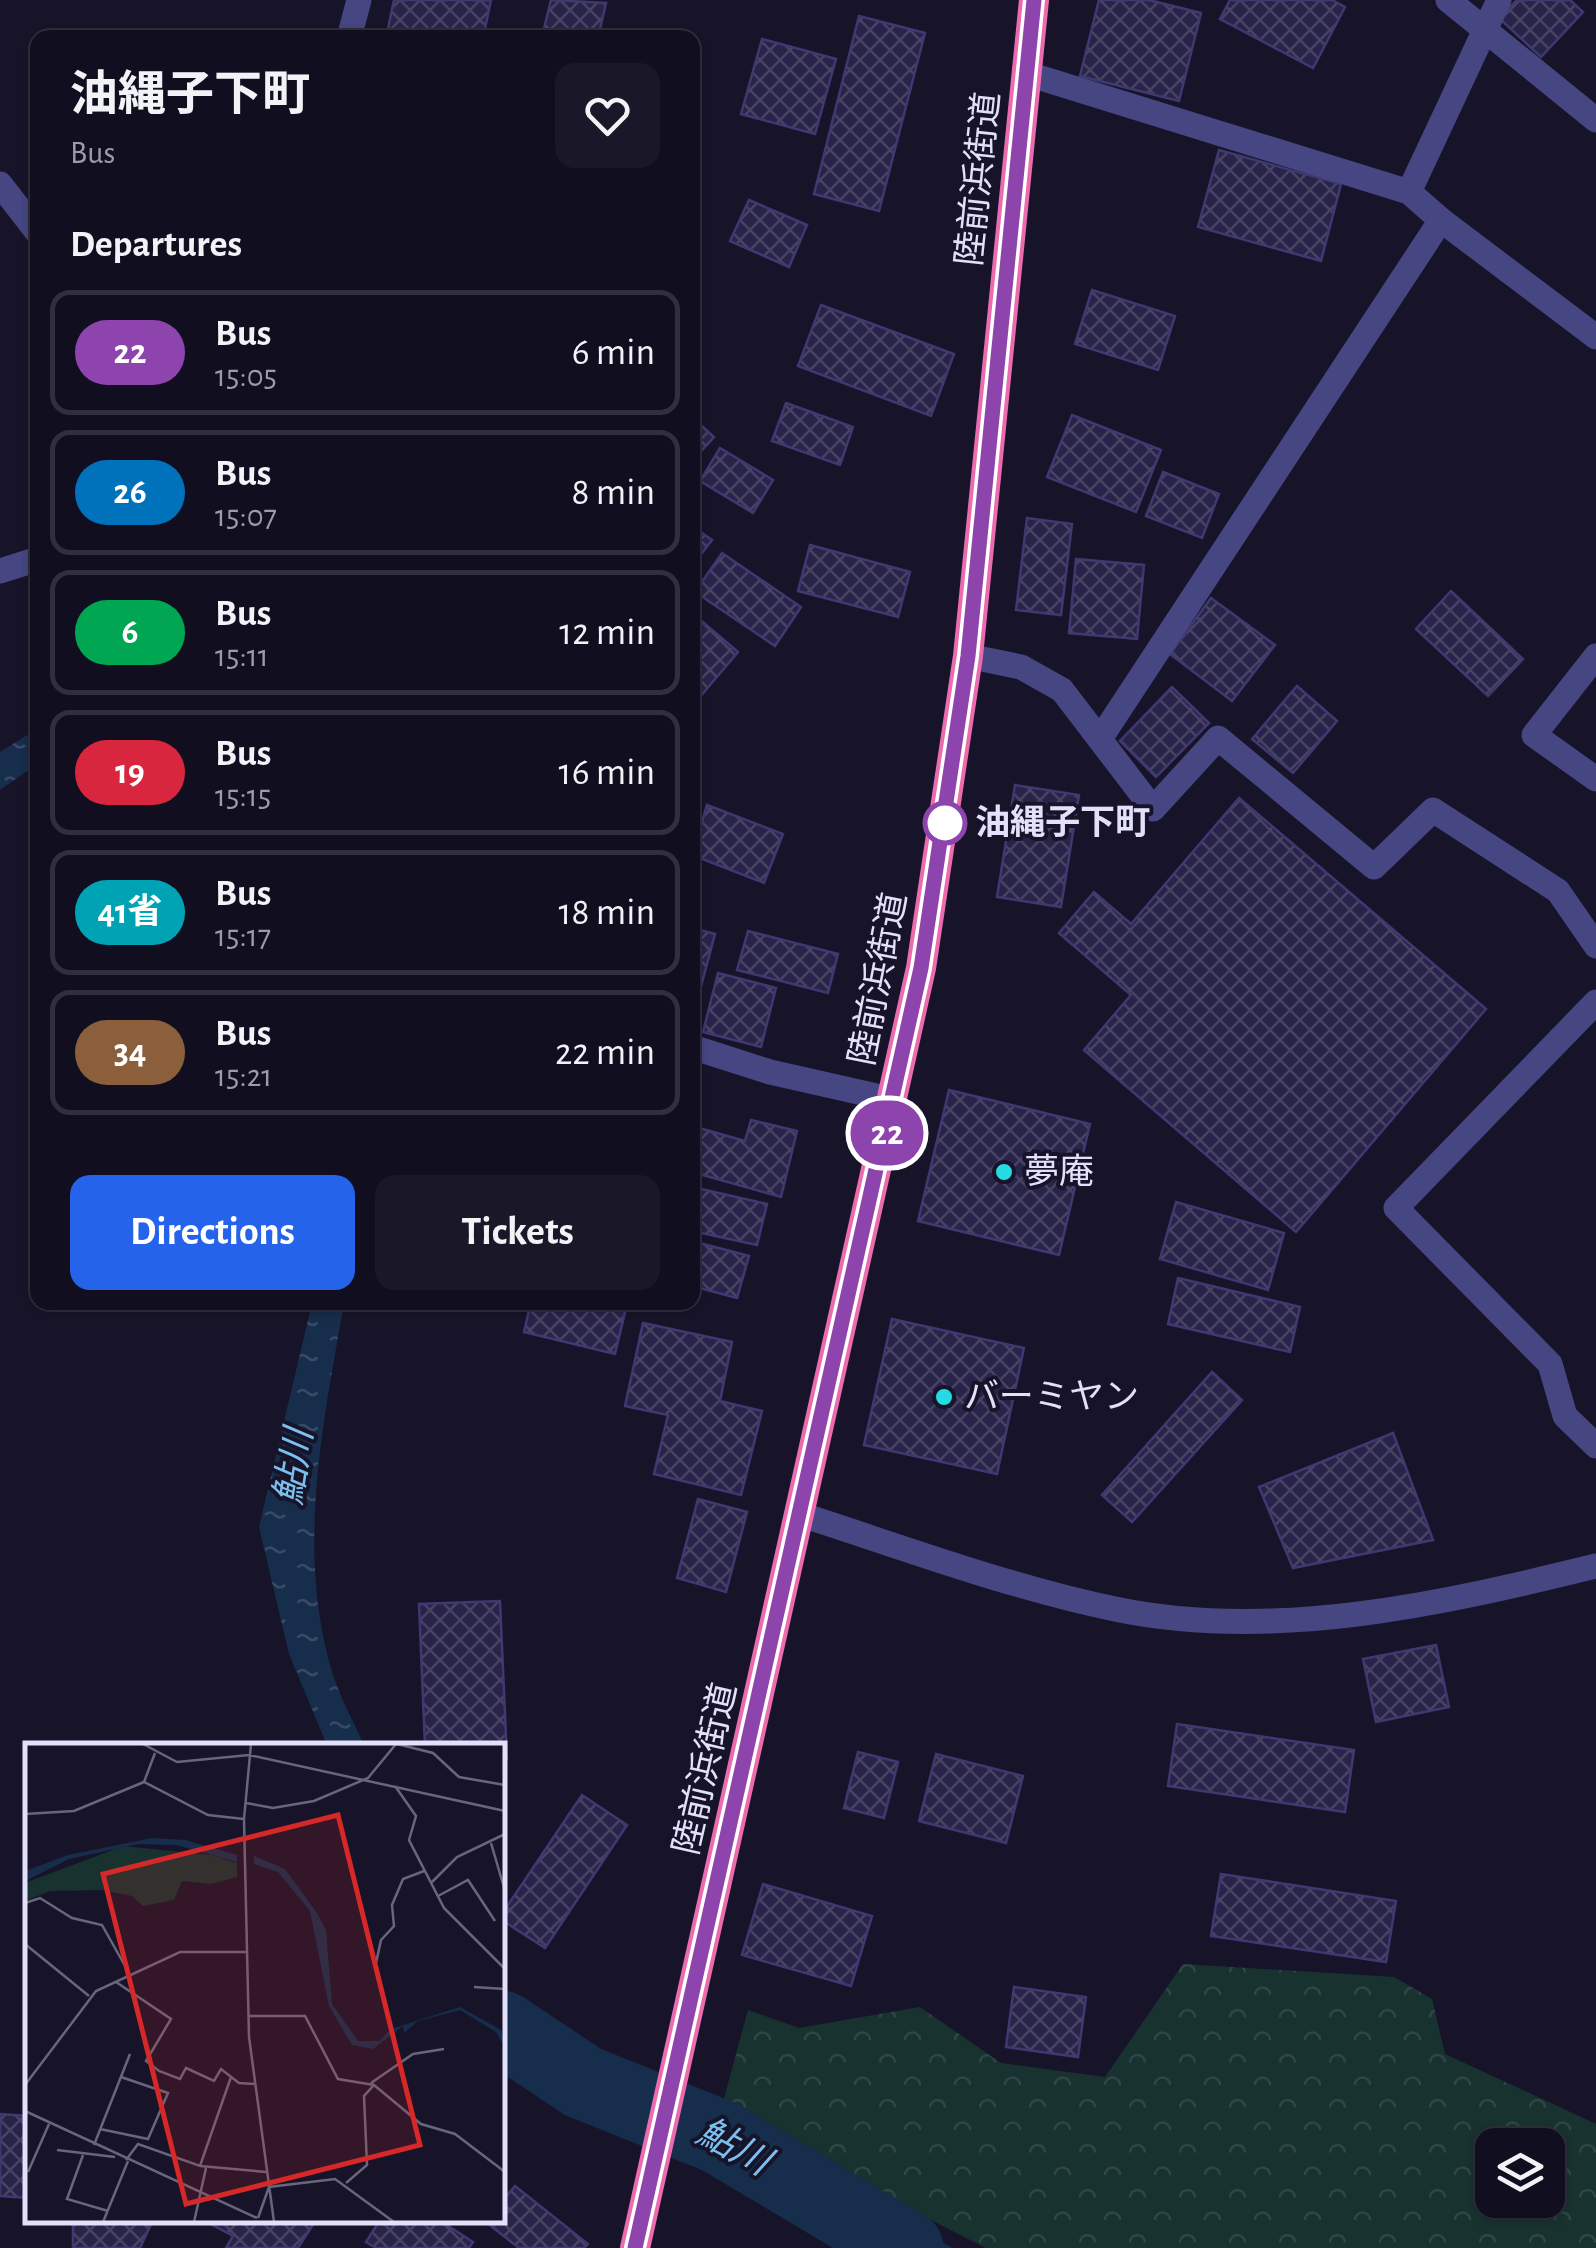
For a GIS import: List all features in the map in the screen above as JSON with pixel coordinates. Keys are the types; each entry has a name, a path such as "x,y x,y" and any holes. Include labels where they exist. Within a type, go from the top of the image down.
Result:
{"highway":[{"name":"陸前浜街道","path":"635,2248 894,1100 946,822 968,656 1034,0"}],"street":[{"path":"352,30 359,0"},
{"path":"1448,0 1596,120"},
{"path":"1408,192 1499,0"},
{"path":"1028,74 1408,192 1596,336"},
{"path":"0,184 30,223"},
{"path":"1100,740 1441,220"},
{"path":"0,571 30,562"},
{"path":"968,656 1020,667 1062,690 1152,808 1218,738 1374,866 1432,810 1558,892 1596,946"},
{"path":"1596,656 1534,735 1596,779"},
{"path":"1596,1002 1396,1208 1550,1364 1565,1416 1596,1446"},
{"path":"700,1050 770,1072 894,1100"},
{"path":"802,1515 1117,1610 1228,1621 1334,1618 1594,1573"}],"green space":[{"path":"1183,1964 1394,1977 1432,1999 1445,2054 1596,2124 1596,2248 986,2248 878,2193 723,2102 748,2010 799,2028 920,2007 1001,2063 1105,2077"}],"water":[{"path":"30,733 30,769 0,790 0,752"},
{"path":"310,1310 343,1310 316,1489 316,1582 333,1675 363,1743 326,1743 289,1654 259,1527"},
{"path":"505,1998 618,2067 606,2117 535,2087 505,2059"},
{"path":"723,2107 952,2248 873,2248 712,2152"}],"building":[{"path":"394,0 491,0 485,30 388,30"},
{"path":"551,0 606,3 600,30 544,30"},
{"path":"1099,0 1149,0 1201,13 1179,101 1080,76"},
{"path":"1230,0 1332,0 1345,7 1313,68 1220,19"},
{"path":"1517,0 1570,0 1583,12 1541,57 1499,18"},
{"path":"859,16 925,33 879,211 814,194"},
{"path":"762,39 836,59 815,134 741,114"},
{"path":"1219,150 1341,184 1321,261 1198,227"},
{"path":"749,200 807,225 789,267 730,241"},
{"path":"1092,290 1175,316 1158,370 1075,344"},
{"path":"821,305 954,354 931,416 798,366"},
{"path":"786,403 853,427 840,465 772,441"},
{"path":"1072,415 1161,450 1136,512 1047,477"},
{"path":"700,424 714,437 700,452"},
{"path":"720,448 773,480 753,513 700,481"},
{"path":"1163,472 1219,494 1202,538 1146,516"},
{"path":"1027,518 1072,524 1061,615 1016,610"},
{"path":"700,532 712,540 700,556"},
{"path":"810,545 910,572 898,617 798,591"},
{"path":"722,553 801,607 775,646 700,595 700,585"},
{"path":"1076,559 1144,565 1137,639 1069,633"},
{"path":"1451,591 1523,659 1488,696 1416,629"},
{"path":"1211,598 1275,645 1232,701 1170,654"},
{"path":"700,620 738,652 700,697"},
{"path":"1297,686 1337,721 1293,773 1252,739"},
{"path":"1172,687 1209,723 1156,777 1120,741"},
{"path":"1015,785 1079,795 1061,907 997,897"},
{"path":"1239,798 1486,1009 1296,1232 1084,1050 1131,995 1059,933 1094,892 1131,924"},
{"path":"707,805 783,834 764,883 700,858 700,828"},
{"path":"700,930 715,934 700,990"},
{"path":"748,931 838,954 828,993 737,970"},
{"path":"718,973 776,988 761,1047 703,1032"},
{"name":"夢庵","path":"949,1090 1090,1124 1059,1255 918,1221"},
{"path":"751,1120 797,1131 781,1197 700,1174 700,1128 745,1141"},
{"path":"700,1189 767,1204 757,1245 700,1233"},
{"path":"1176,1202 1284,1233 1268,1290 1160,1259"},
{"path":"700,1243 749,1256 737,1298 700,1288"},
{"path":"1178,1278 1300,1307 1290,1352 1168,1324"},
{"path":"529,1310 626,1310 615,1354 524,1332"},
{"name":"バーミヤン","path":"892,1319 1024,1348 997,1474 864,1445"},
{"path":"643,1323 732,1342 720,1401 762,1411 741,1495 654,1474 668,1415 625,1406"},
{"path":"1212,1372 1242,1400 1132,1522 1102,1495"},
{"path":"1393,1433 1433,1540 1293,1568 1259,1487"},
{"path":"698,1499 747,1512 726,1592 677,1578"},
{"path":"500,1601 507,1759 505,1743 425,1743 419,1604"},
{"path":"1436,1645 1449,1707 1376,1722 1363,1659"},
{"path":"1177,1724 1354,1750 1345,1812 1168,1786"},
{"path":"858,1752 898,1762 884,1818 844,1808"},
{"path":"936,1754 1023,1776 1006,1843 919,1821"},
{"path":"582,1795 627,1825 545,1948 505,1922 505,1910"},
{"path":"1221,1874 1396,1901 1386,1962 1211,1936"},
{"path":"763,1884 872,1916 851,1986 742,1955"},
{"path":"1014,1987 1086,1997 1078,2057 1006,2047"},
{"path":"0,2114 25,2116 25,2198 0,2196"},
{"path":"515,2186 588,2244 584,2248 519,2248 487,2223 505,2223 505,2198"},
{"path":"73,2223 152,2223 140,2248 73,2248"},
{"path":"209,2223 314,2223 298,2248 226,2248 233,2236"},
{"path":"378,2223 444,2223 473,2242 469,2248 376,2248 366,2242"}],"waterway":[{"name":"鮎川","path":"505,2030 583,2082 720,2137 906,2248"}],"bus line":[{"name":"22","path":"635,2248 802,1515 921,968 968,656 1034,0"}],"place":[{"name":"油縄子下町","path":"945,823"},
{"name":"夢庵","path":"1004,1172"},
{"name":"バーミヤン","path":"944,1397"}]}
